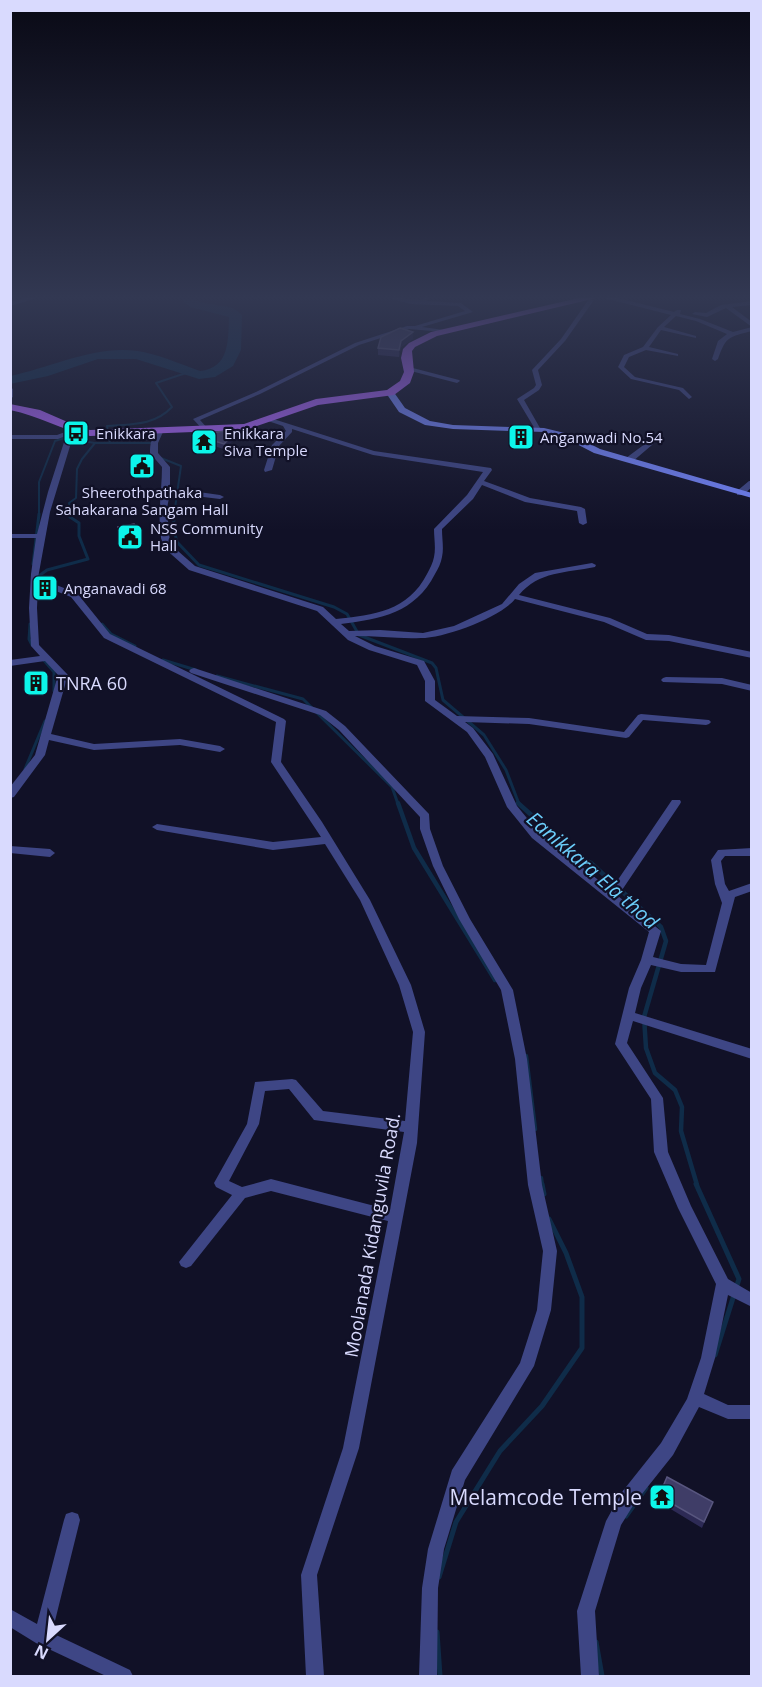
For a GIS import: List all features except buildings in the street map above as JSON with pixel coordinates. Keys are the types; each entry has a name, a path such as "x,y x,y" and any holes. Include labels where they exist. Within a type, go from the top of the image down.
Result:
{"main road":[{"path":"10,407 36,412 71,435 106,434 156,438 206,430 245,427 316,402 390,393 405,383 408,374"}],"street":[{"path":"206,430 196,419 297,374"},
{"path":"428,374 457,381"},
{"path":"536,374 539,385 537,389 520,399 537,428"},
{"path":"629,374 633,378 681,389 689,397"},
{"path":"10,389 10,397"},
{"path":"390,393 402,410 435,424 464,428 537,428 570,437 587,447 752,496"},
{"path":"267,419 373,453 488,470 470,497 438,529 438,558 429,582 418,596 382,615 340,622"},
{"path":"268,470 276,445 290,431 286,425"},
{"path":"10,436 71,435 52,487 40,536 35,578 35,646 63,675 40,756 10,795"},
{"path":"156,438 155,457 166,467 174,491"},
{"path":"629,460 655,439"},
{"path":"480,482 528,500 581,509 584,523"},
{"path":"740,493 752,483"},
{"path":"174,491 220,497"},
{"path":"174,491 163,508 166,545 192,568 320,609 340,622 351,638 372,648 421,663 430,681 430,701 470,730 490,756 513,807 536,836 655,931 656,962 635,988 621,1044 657,1098 661,1152 685,1208 736,1292 720,1306 700,1400 667,1449 628,1498 614,1521 585,1611 590,1677"},
{"path":"10,536 40,536"},
{"path":"348,634 380,633 423,636 457,628 505,606 538,575 592,565"},
{"name":"Moolanada Kidanguvila Road.","path":"35,578 74,595 107,636 281,721 276,762 365,900 405,985 419,1032 411,1127 351,1448 309,1575 315,1677"},
{"path":"514,596 607,620 646,637 669,638 752,655"},
{"path":"10,663 47,658"},
{"path":"156,661 301,705 323,713 342,728 425,816 426,829 438,866 465,919 507,990 521,1059 535,1185 550,1251 544,1310 527,1366 458,1476 436,1549 430,1588 428,1677"},
{"path":"666,680 722,681 752,688"},
{"path":"456,719 529,721 626,735 641,717 706,722"},
{"path":"45,736 94,747 180,742 220,748"},
{"path":"612,896 676,802"},
{"path":"157,827 273,846 328,840"},
{"path":"10,849 50,853"},
{"path":"728,903 720,884 716,860 722,853 752,852"},
{"path":"656,962 711,969 730,895 752,887"},
{"path":"628,1015 752,1054"},
{"path":"241,1193 221,1183 253,1124 259,1086 292,1084 319,1116 411,1127"},
{"path":"186,1262 241,1193 271,1185 396,1216"},
{"path":"700,1400 728,1412 752,1412"},
{"path":"42,1637 72,1520"},
{"path":"10,1617 42,1637 124,1677"}],"waterway":[{"path":"10,380 40,374"},
{"path":"110,443 107,426 150,421 172,407 156,383 184,374"},
{"path":"195,374 210,374"},
{"path":"39,514 39,482 55,441 64,438 95,443"},
{"path":"70,515 69,503 76,498 77,469 95,443"},
{"path":"95,443 110,443"},
{"name":"Eanikkara Ela thod","path":"110,443 155,443"},
{"name":"Eanikkara Ela thod","path":"161,458 181,466 174,515"},
{"path":"33,564 39,514"},
{"name":"Eanikkara Ela thod","path":"175,514 173,526 177,542 199,565 334,607 347,614 359,635 432,663 436,668 443,700 484,735 506,770 519,804"},
{"path":"36,578 47,570 88,559 79,536 79,523 70,515"},
{"path":"30,624 29,639 32,645"},
{"path":"102,624 111,634 135,646"},
{"path":"42,658 54,672 54,691"},
{"path":"163,660 196,670"},
{"path":"217,676 303,699 392,787 398,804"},
{"path":"25,769 45,721"},
{"path":"398,803 414,848 495,980"},
{"name":"Eanikkara Ela thod","path":"519,804 576,855 591,863 661,927 666,941 644,1017 646,1048 655,1073 675,1090 682,1107 681,1131 697,1185"},
{"path":"526,1056 535,1129"},
{"path":"541,1178 542,1185"},
{"path":"542,1184 544,1194"},
{"name":"Eanikkara Ela thod","path":"696,1184 739,1279 715,1355"},
{"path":"439,1577 456,1522 500,1451 542,1406 582,1348 582,1297 566,1253 549,1219"},
{"name":"Eanikkara Ela thod","path":"626,1516 646,1488"},
{"path":"437,1632 440,1676"},
{"name":"Eanikkara Ela thod","path":"596,1642 602,1676"}],"place":[{"name":"Enikkara","path":"76,433"},
{"name":"Anganwadi No.54","path":"521,437"},
{"name":"Enikkara Siva Temple","path":"204,442"},
{"name":"Sheerothpathaka Sahakarana Sangam Hall","path":"142,466"},
{"name":"NSS Community Hall","path":"130,537"},
{"name":"Anganavadi 68","path":"45,588"},
{"name":"TNRA 60","path":"36,683"},
{"name":"Melamcode Temple","path":"662,1497"}]}
